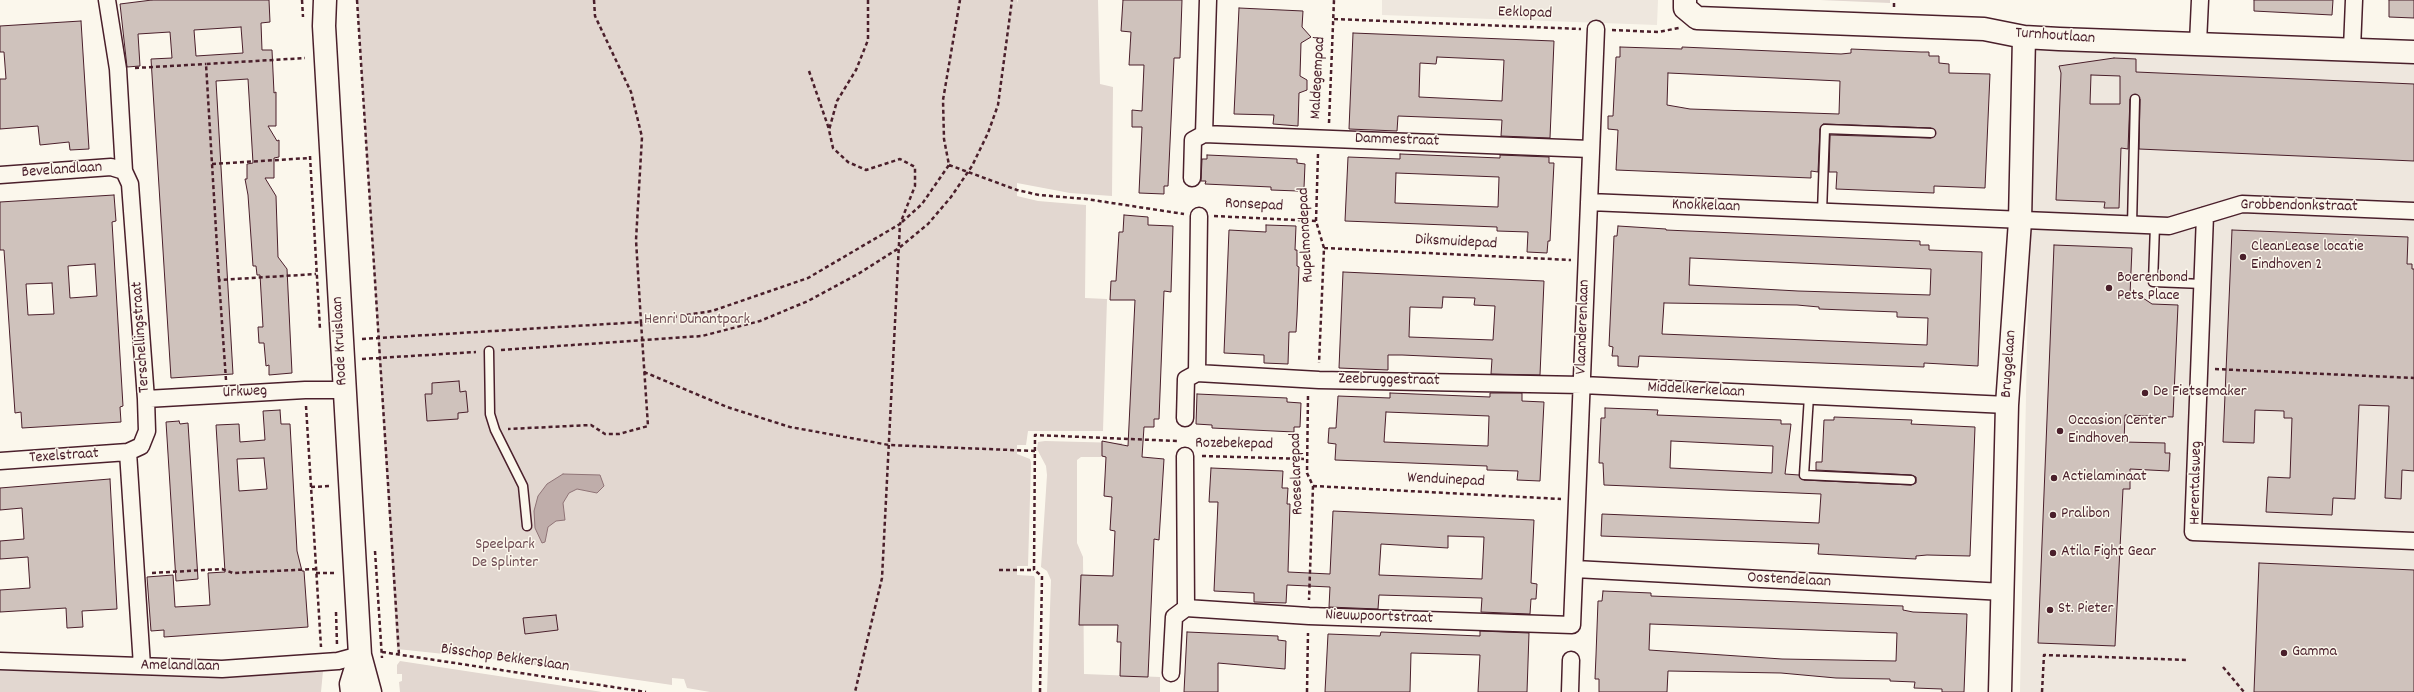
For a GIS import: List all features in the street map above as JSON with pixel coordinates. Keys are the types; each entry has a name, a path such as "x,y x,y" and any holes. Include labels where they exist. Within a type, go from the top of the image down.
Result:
{"street":[{"name":"Terschellingstraat","path":"107,0 118,69 124,172 130,184 146,399 147,432 141,446 128,452"},
{"name":"Rode Kruislaan","path":"318,0 324,26"},
{"name":"Rode Kruislaan","path":"325,0 324,26 343,390 360,655 370,692"},
{"path":"1192,178 1193,140 1204,134 1208,0"},
{"path":"1685,0 1685,8 1697,18"},
{"path":"2198,43 2200,0"},
{"path":"2352,50 2354,0"},
{"name":"Turnhoutlaan","path":"1697,18 1984,29 2024,37 2414,52"},
{"name":"Vlaanderenlaan","path":"1572,625 1596,29"},
{"name":"Bruggelaan","path":"2000,692 2004,592 2007,405 2020,221 2024,37"},
{"name":"Dammestraat","path":"1204,134 1590,149"},
{"name":"Bevelandlaan","path":"0,175 111,168 124,172"},
{"name":"Knokkelaan","path":"1589,202 2020,221"},
{"name":"Grobbendonkstraat","path":"2020,221 2169,226 2231,206 2242,204 2414,211"},
{"path":"1185,418 1186,379 1197,373 1195,215"},
{"name":"Herentalsweg","path":"2205,215 2194,532 2414,541"},
{"name":"Zeebruggestraat","path":"1197,373 1314,379 1582,385"},
{"name":"Middelkerkelaan","path":"1582,385 2007,405"},
{"name":"Urkweg","path":"146,399 305,390 343,390"},
{"path":"128,452 142,666"},
{"name":"Texelstraat","path":"0,461 128,452"},
{"path":"1171,673 1174,617 1186,608 1185,456"},
{"name":"Oostendelaan","path":"1575,569 2004,592"},
{"name":"Nieuwpoortstraat","path":"1186,608 1309,616 1572,625"},
{"name":"Rode Kruislaan","path":"352,692 351,684 360,655"},
{"name":"Amelandlaan","path":"0,661 222,669 322,662 360,655"},
{"path":"1570,692 1571,660"}],"lane":[{"path":"2132,225 2135,98"},
{"path":"1822,212 1825,129 1930,133"},
{"path":"2155,225 2153,282 2202,284"},
{"path":"489,351 490,414 494,430 523,486 527,526"},
{"path":"1809,396 1804,474 1911,480"}],"path":[{"path":"357,0 399,655"},
{"path":"494,430 591,425 606,434 619,434 648,426 636,240 642,137 631,92 595,16 594,0"},
{"path":"829,130 837,100 856,70 868,40 868,0"},
{"path":"362,339 641,322 712,311 808,278 900,224 922,204 949,165 944,139 943,100 960,0"},
{"path":"363,359 642,342 702,336 760,321 808,301 858,274 899,248 928,224 969,172 988,133 998,105 1012,0"},
{"name":"Maldegempad","path":"1323,138 1334,19 1334,0"},
{"name":"Eeklopad","path":"1334,19 1658,32 1678,29 1697,18"},
{"path":"118,69 305,58"},
{"path":"206,64 227,394"},
{"path":"809,71 829,130 833,148 848,162 866,170 900,159 915,167 915,186 900,224 882,578 855,692"},
{"name":"Rupelmondepad","path":"1314,379 1324,248 1316,221 1323,138"},
{"path":"212,164 310,158"},
{"name":"Ronsepad","path":"949,165 1017,190 1039,195 1086,199 1195,215 1316,221"},
{"name":"Diksmuidepad","path":"1324,248 1587,261"},
{"path":"219,280 316,274"},
{"path":"2200,368 2414,378"},
{"path":"644,372 727,407 783,424 889,445 1035,451"},
{"name":"Roeselarepad","path":"1307,692 1313,486 1307,473 1307,459 1314,379"},
{"path":"305,390 322,662"},
{"path":"1034,570 1035,435 1185,442 1185,456"},
{"name":"Rozebekepad","path":"1185,456 1307,459"},
{"path":"311,487 330,486"},
{"name":"Wenduinepad","path":"1313,486 1578,500"},
{"path":"136,574 222,570 233,574 316,569"},
{"path":"998,570 1034,570 1042,576 1040,692"},
{"path":"316,574 335,573"},
{"name":"Bisschop Bekkerslaan","path":"360,655 382,652 646,692"},
{"path":"2042,692 2044,655 2188,660"},
{"path":"2223,667 2244,692"}],"shaded area":[{"path":"1382,0 1658,0 1657,25 1382,15"},
{"path":"2033,49 2414,57 2414,692 2020,692"},
{"path":"563,474 600,475 604,486 597,493 577,489 569,493 563,503 565,520 556,521 548,527 545,542 542,543 535,528 534,511 538,496 547,484"}],"green space":[{"name":"Henri Dunantpark","path":"357,0 1017,0 1017,3 1018,0 1098,0 1100,84 1113,87 1112,196 1070,193 1017,183 1017,196 1038,201 1086,205 1085,298 1107,299 1103,431 1028,431 1026,445 1017,445 1017,454 1030,459 1031,463 1028,566 1017,566 1017,575 1034,576 1035,579 1032,692 710,692 687,688 684,679 672,678 672,685 501,660 397,649"},
{"path":"1820,0 1890,0 1890,3"},
{"path":"1038,442 1122,443 1122,457 1081,457 1077,460 1077,543 1083,557 1084,674 1160,677 1160,692 1047,692 1051,580 1047,571 1041,567 1047,475 1046,466 1037,449"},
{"path":"400,661 602,692 400,692 399,682 402,681 402,674 397,674 397,665"},
{"path":"0,669 222,677 323,671 321,692 0,692"}],"building":[{"path":"152,0 269,0 270,22 261,23 262,50 272,50 274,93 276,92 276,126 268,126 277,141 279,140 279,157 274,158 274,178 265,178 276,196 278,257 287,269 292,373 269,375 269,365 266,366 264,343 259,343 258,327 263,327 260,275 257,275 256,266 253,266 248,195 245,179 247,179 247,164 253,163 248,79 216,81 233,374 171,378 151,59 172,58 170,32 138,34 140,66 127,67 120,4","holes":["241,27 243,53 196,56 194,30"]},
{"path":"1123,0 1182,0 1180,58 1174,58 1168,186 1164,186 1164,194 1139,193 1142,127 1132,127 1132,110 1142,111 1144,65 1129,65 1131,32 1121,31"},
{"path":"2254,0 2333,0 2332,15 2254,11"},
{"path":"2389,0 2414,0 2414,18 2389,17"},
{"path":"1239,8 1303,11 1302,27 1311,37 1301,43 1300,76 1307,80 1307,90 1299,93 1298,126 1273,124 1274,115 1234,114"},
{"path":"81,21 89,149 70,150 69,142 40,145 38,126 0,129 0,79 6,79 4,52 0,52 0,26"},
{"path":"1353,33 1554,41 1550,138 1501,136 1502,120 1398,116 1397,131 1349,129","holes":["1437,57 1504,60 1502,101 1419,97 1420,63 1436,64"]},
{"path":"1620,47 1682,49 1682,47 1841,54 1851,53 1851,49 1929,52 1929,56 1939,56 1939,63 1949,64 1949,73 1990,74 1985,188 1934,186 1934,193 1836,189 1837,172 1829,172 1830,135 1931,138 1936,133 1931,128 1823,124 1820,129 1818,172 1811,171 1811,178 1616,170 1618,130 1608,129 1608,116 1613,116 1616,57 1620,57","holes":["1668,73 1840,81 1839,114 1690,109 1667,105"]},
{"path":"2114,58 2136,59 2136,72 2414,84 2414,161 2139,149 2140,99 2135,94 2130,99 2128,149 2121,148 2119,208 2104,208 2105,202 2056,200 2061,73 2059,66","holes":["2091,75 2120,76 2120,104 2090,104"]},
{"path":"1400,154 1500,158 1500,155 1549,157 1549,163 1554,163 1550,241 1548,241 1547,253 1527,252 1528,232 1497,231 1497,227 1345,221 1348,157 1400,159","holes":["1396,173 1499,177 1498,207 1395,203"]},
{"path":"1207,155 1297,159 1297,163 1305,164 1304,188 1298,188 1298,191 1271,190 1271,187 1205,184 1206,181 1201,181 1202,159 1207,159"},
{"path":"114,195 116,221 112,222 123,406 120,407 121,422 22,428 21,412 15,413 4,250 0,250 0,202","holes":["95,264 97,296 70,298 68,266","52,283 54,314 28,315 26,284"]},
{"path":"1124,215 1148,217 1148,225 1173,226 1171,292 1164,291 1159,419 1154,419 1154,427 1144,427 1142,457 1164,459 1159,540 1154,539 1148,677 1120,676 1121,642 1117,642 1118,625 1079,625 1081,575 1113,576 1115,531 1110,530 1112,497 1104,496 1106,457 1102,456 1102,441 1128,446 1135,300 1110,300 1111,281 1116,281 1119,232 1123,232"},
{"path":"1266,225 1296,226 1295,250 1297,250 1297,266 1299,267 1297,316 1296,332 1289,332 1288,364 1264,363 1264,355 1224,353 1229,230 1266,232"},
{"path":"1618,226 1666,230 1920,241 1920,245 1929,245 1929,250 1982,252 1978,366 1924,363 1924,367 1639,356 1638,367 1618,366 1618,356 1612,356 1613,347 1609,346 1614,236 1617,236","holes":["1690,258 1931,269 1930,295 1798,291 1689,285","1664,303 1797,305 1819,307 1819,309 1897,312 1897,317 1928,318 1927,345 1662,334"]},
{"path":"2232,230 2408,237 2407,264 2412,264 2412,269 2414,269 2414,471 2402,470 2401,499 2385,498 2389,406 2359,405 2355,499 2333,498 2332,515 2266,512 2268,477 2290,478 2292,418 2284,418 2284,411 2255,410 2254,443 2223,442"},
{"path":"2054,245 2132,248 2130,295 2140,296 2152,304 2178,305 2173,417 2125,415 2124,442 2165,443 2165,453 2170,453 2169,471 2130,469 2130,489 2123,489 2115,646 2038,643"},
{"path":"1343,272 1544,281 1540,375 1491,374 1492,359 1402,355 1388,355 1388,370 1339,368","holes":["1443,297 1475,298 1474,305 1495,306 1493,340 1409,337 1410,307 1442,308"]},
{"path":"459,381 460,392 466,391 468,412 458,413 458,419 427,421 425,394 432,394 432,383"},
{"path":"1390,393 1490,397 1490,393 1522,393 1522,401 1544,402 1540,481 1517,480 1518,471 1487,470 1487,466 1335,460 1336,444 1328,443 1329,428 1336,428 1338,396 1390,398","holes":["1386,412 1489,416 1488,446 1384,442"]},
{"path":"1197,394 1287,398 1287,402 1301,403 1300,427 1294,427 1294,432 1212,428 1212,425 1196,424"},
{"path":"1605,408 1658,410 1657,415 1781,420 1781,424 1791,424 1785,474 1799,475 1804,480 1911,485 1916,483 1916,477 1911,475 1816,470 1816,462 1822,462 1824,420 1834,420 1834,417 1912,420 1911,424 1975,427 1970,556 1927,555 1916,556 1916,559 1818,554 1819,544 1601,536 1602,514 1819,523 1821,494 1604,485 1603,463 1599,463 1601,418 1605,418","holes":["1671,441 1773,446 1772,473 1670,468"]},
{"path":"280,410 281,424 290,424 297,551 302,571 304,571 308,627 164,637 164,630 151,631 147,577 173,575 175,607 210,605 208,573 225,572 216,425 239,424 240,442 265,440 263,411","holes":["264,458 267,489 239,491 237,459"]},
{"path":"179,421 180,424 188,423 198,579 176,581 166,422"},
{"path":"1211,468 1283,471 1282,488 1288,488 1287,504 1290,504 1288,572 1330,574 1333,511 1534,520 1531,583 1537,584 1536,599 1531,599 1530,614 1481,612 1482,598 1379,595 1378,609 1329,607 1330,587 1287,585 1286,603 1254,602 1254,593 1214,591 1218,502 1209,502","holes":["1448,536 1484,537 1482,579 1379,575 1381,544 1448,548"]},
{"path":"110,479 117,609 82,611 83,627 67,628 66,608 0,612 0,590 30,588 28,557 0,559 0,541 24,539 22,508 0,510 0,488"},
{"path":"2259,563 2414,570 2414,692 2254,692"},
{"path":"1603,591 1651,593 1651,596 1903,606 1903,610 1913,612 1967,614 1964,692 1942,692 1942,689 1914,688 1915,682 1890,681 1890,679 1836,678 1781,673 1668,671 1667,692 1599,692 1599,679 1595,679 1598,601 1602,601","holes":["1650,624 1897,633 1896,661 1782,659 1649,650"]},
{"path":"556,615 558,630 525,634 523,618"},
{"path":"1480,631 1529,633 1527,692 1478,692 1480,655 1411,653 1410,692 1325,692 1328,634 1380,636 1381,632 1480,636"},
{"path":"1187,632 1278,636 1278,640 1286,641 1285,669 1218,663 1218,692 1184,692"}],"place":[{"name":"CleanLease locatie Eindhoven 2","path":"2243,257"},
{"name":"Boerenbond Pets Place","path":"2109,288"},
{"name":"De Fietsemaker","path":"2145,393"},
{"name":"Occasion Center Eindhoven","path":"2060,431"},
{"name":"Actielaminaat","path":"2054,478"},
{"name":"Pralibon","path":"2053,515"},
{"name":"Atila Fight Gear","path":"2053,553"},
{"name":"St. Pieter","path":"2050,610"},
{"name":"Gamma","path":"2284,653"}],"park label":[{"name":"Speelpark De Splinter","path":"505,555"}]}
